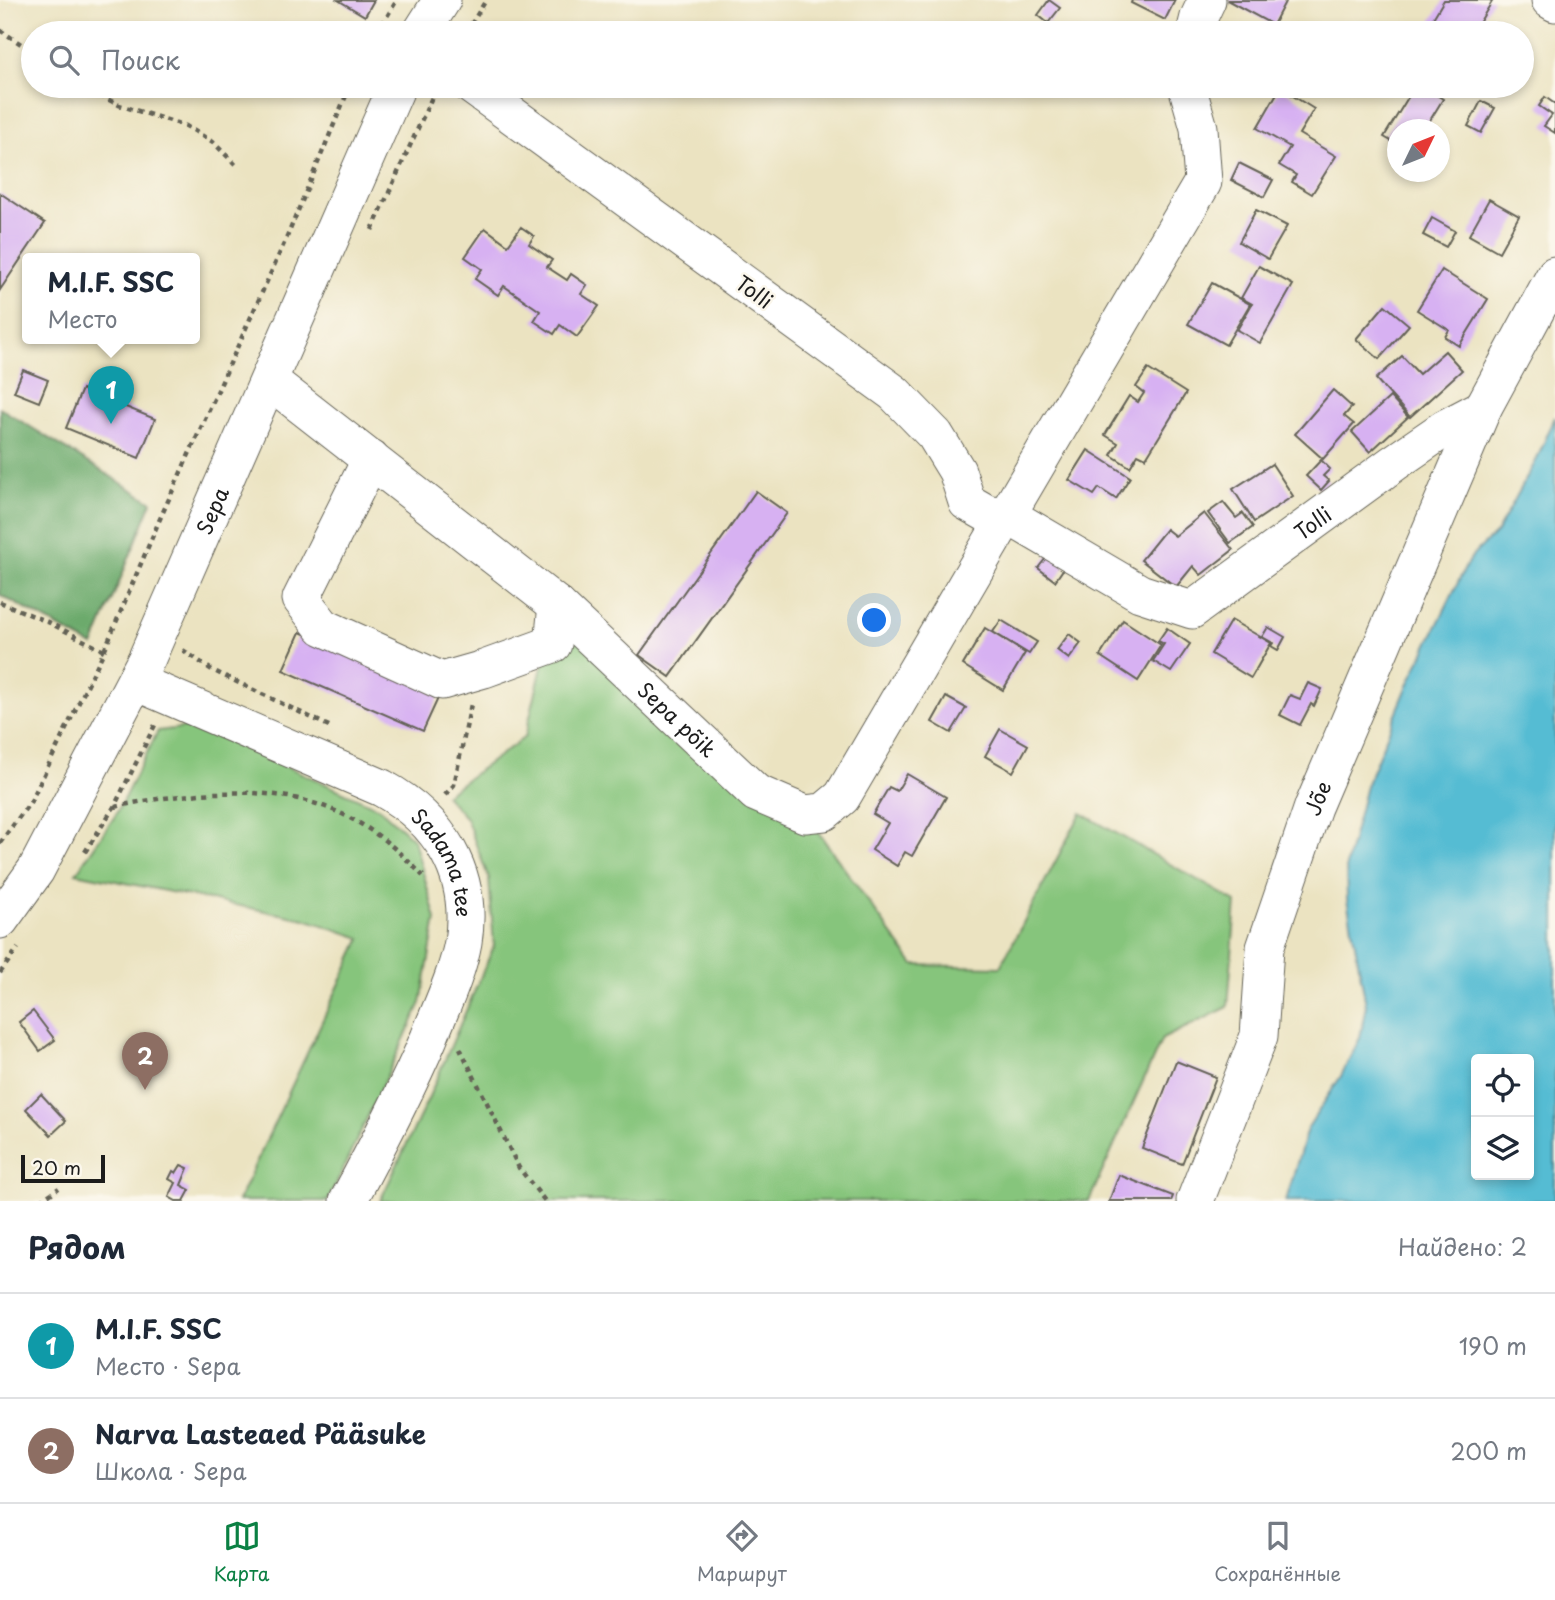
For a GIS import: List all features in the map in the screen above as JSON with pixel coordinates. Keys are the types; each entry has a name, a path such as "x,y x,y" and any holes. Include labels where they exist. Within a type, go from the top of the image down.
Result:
{"street":[{"path":"429,21 442,0"},
{"path":"1198,21 1207,0"},
{"path":"1550,0 1555,3"},
{"name":"Sepa","path":"0,920 36,870 135,682 270,381 392,98"},
{"name":"Tolli","path":"488,98 894,393 936,435 957,471 968,502 988,514 1007,515 1140,593 1192,610 1394,463 1446,428 1483,408"},
{"path":"1007,515 1203,182 1199,128 1190,98"},
{"path":"1483,408 1555,275"},
{"name":"Sepa põik","path":"270,381 557,606 756,793 805,814 824,812 842,797 1007,515"},
{"name":"Jõe","path":"1195,1201 1259,1036 1265,948 1313,807 1483,408"},
{"path":"371,459 301,599 323,627 442,681 484,669 553,643 557,606"},
{"name":"Sadama tee","path":"135,682 382,788 424,817 441,838 456,866 464,896 463,945 448,991 407,1090 348,1201"}],"path":[{"path":"384,21 397,0"},
{"path":"473,21 486,0"},
{"path":"0,30 21,44"},
{"path":"105,98 119,105 186,126 213,142 238,167"},
{"path":"0,843 31,800 104,651 287,237 345,98"},
{"path":"0,602 50,623 104,651"},
{"path":"187,652 170,697 114,807 148,798 228,792 284,795 330,808 370,829 403,855 430,884"},
{"path":"0,828 10,829"},
{"path":"460,1047 519,1168 545,1201"},
{"path":"40,1201 59,1188"}],"green space":[{"path":"0,408 152,502 93,646 0,595"},
{"path":"557,605 805,814 914,965 1000,967 1081,813 1236,902 1228,1007 1162,1039 1089,1201 380,1201 428,1099 494,946 489,879 466,818 445,795 525,737"},
{"path":"197,726 379,808 414,840 436,919 421,1003 328,1201 238,1201 361,938 305,919 76,873 115,816 158,731"}],"water":[{"path":"1555,417 1555,1201 1286,1201 1307,1129 1341,1076 1360,1038 1366,1005 1347,900 1346,864 1366,786 1408,685 1466,566 1473,555 1497,532 1537,459"}],"building":[{"path":"338,0 374,0 365,16"},
{"path":"1049,0 1060,8 1050,21 1038,15"},
{"path":"1132,0 1175,0 1165,20 1131,3"},
{"path":"1227,0 1286,0 1275,21 1266,21"},
{"path":"1444,0 1493,0 1480,21 1431,21"},
{"path":"1545,97 1555,104 1555,133 1544,126 1552,115 1539,106"},
{"path":"1274,98 1296,98 1314,109 1299,134 1336,156 1312,194 1292,182 1296,175 1279,165 1290,147 1257,128"},
{"path":"1408,98 1443,99 1431,119 1395,119"},
{"path":"1481,101 1495,108 1481,133 1468,126"},
{"path":"1239,163 1273,180 1264,197 1231,180"},
{"path":"0,193 45,223 25,253 22,253 22,257 0,290"},
{"path":"1489,199 1519,216 1499,252 1469,235"},
{"path":"1256,210 1287,226 1268,259 1239,242"},
{"path":"1432,218 1455,231 1446,247 1423,235"},
{"path":"521,227 534,236 529,244 552,260 547,267 567,280 571,274 587,285 581,294 599,306 577,337 560,325 554,334 534,321 540,311 504,286 498,295 475,279 482,269 465,257 485,228 508,245"},
{"path":"1259,266 1293,285 1260,343 1237,330 1252,304 1241,298"},
{"path":"1442,270 1488,299 1459,346 1445,337 1449,330 1417,310"},
{"path":"1212,283 1250,304 1226,345 1188,324"},
{"path":"1385,305 1409,325 1379,359 1356,339"},
{"path":"1445,351 1462,370 1410,417 1376,379 1402,356 1419,374"},
{"path":"1148,369 1186,393 1146,458 1138,454 1130,467 1111,455 1118,443 1105,435 1129,396 1138,402 1144,393 1136,387"},
{"path":"23,370 48,380 39,402 14,392"},
{"path":"82,389 155,419 139,458 66,428"},
{"path":"1333,390 1352,407 1344,416 1354,424 1323,459 1295,434"},
{"path":"1390,397 1408,417 1370,452 1352,432"},
{"path":"1088,450 1130,477 1116,499 1099,488 1094,495 1069,480"},
{"path":"1321,460 1330,469 1323,476 1329,481 1321,490 1306,476"},
{"path":"1272,464 1293,496 1254,522 1233,489"},
{"path":"756,491 787,513 670,677 639,655"},
{"path":"1223,502 1236,518 1243,513 1253,527 1230,543 1208,513"},
{"path":"1204,513 1233,550 1201,575 1193,566 1176,587 1141,560 1166,529 1175,536"},
{"path":"1050,553 1066,565 1055,581 1038,568"},
{"path":"1001,620 1037,642 1029,654 993,632"},
{"path":"1123,620 1161,645 1138,681 1100,656"},
{"path":"1231,620 1271,643 1251,678 1211,654"},
{"path":"1268,627 1285,637 1278,650 1271,646 1273,643 1262,637"},
{"path":"985,628 1025,653 1003,690 963,665"},
{"path":"1167,628 1190,644 1171,672 1153,661 1164,644 1158,641"},
{"path":"300,632 440,694 423,731 283,670"},
{"path":"1069,634 1081,643 1069,659 1057,650"},
{"path":"1308,683 1322,689 1300,725 1280,715 1290,695 1300,699"},
{"path":"946,697 966,708 951,733 932,722"},
{"path":"1000,729 1028,745 1013,772 985,756"},
{"path":"907,774 946,797 912,856 905,852 897,866 872,850 888,823 873,814 889,787 897,791"},
{"path":"33,1011 55,1040 40,1051 19,1022"},
{"path":"1176,1061 1216,1077 1182,1164 1142,1148"},
{"path":"41,1094 66,1121 51,1135 26,1109"},
{"path":"181,1165 188,1168 181,1185 190,1190 184,1201 176,1201 169,1197 176,1183 169,1179 173,1171 176,1173"},
{"path":"1119,1175 1173,1196 1171,1201 1109,1201"}],"place":[{"name":"M.I.F. SSC","path":"111,424"},
{"name":"Narva Lasteaed Pääsuke","path":"145,1090"}]}
